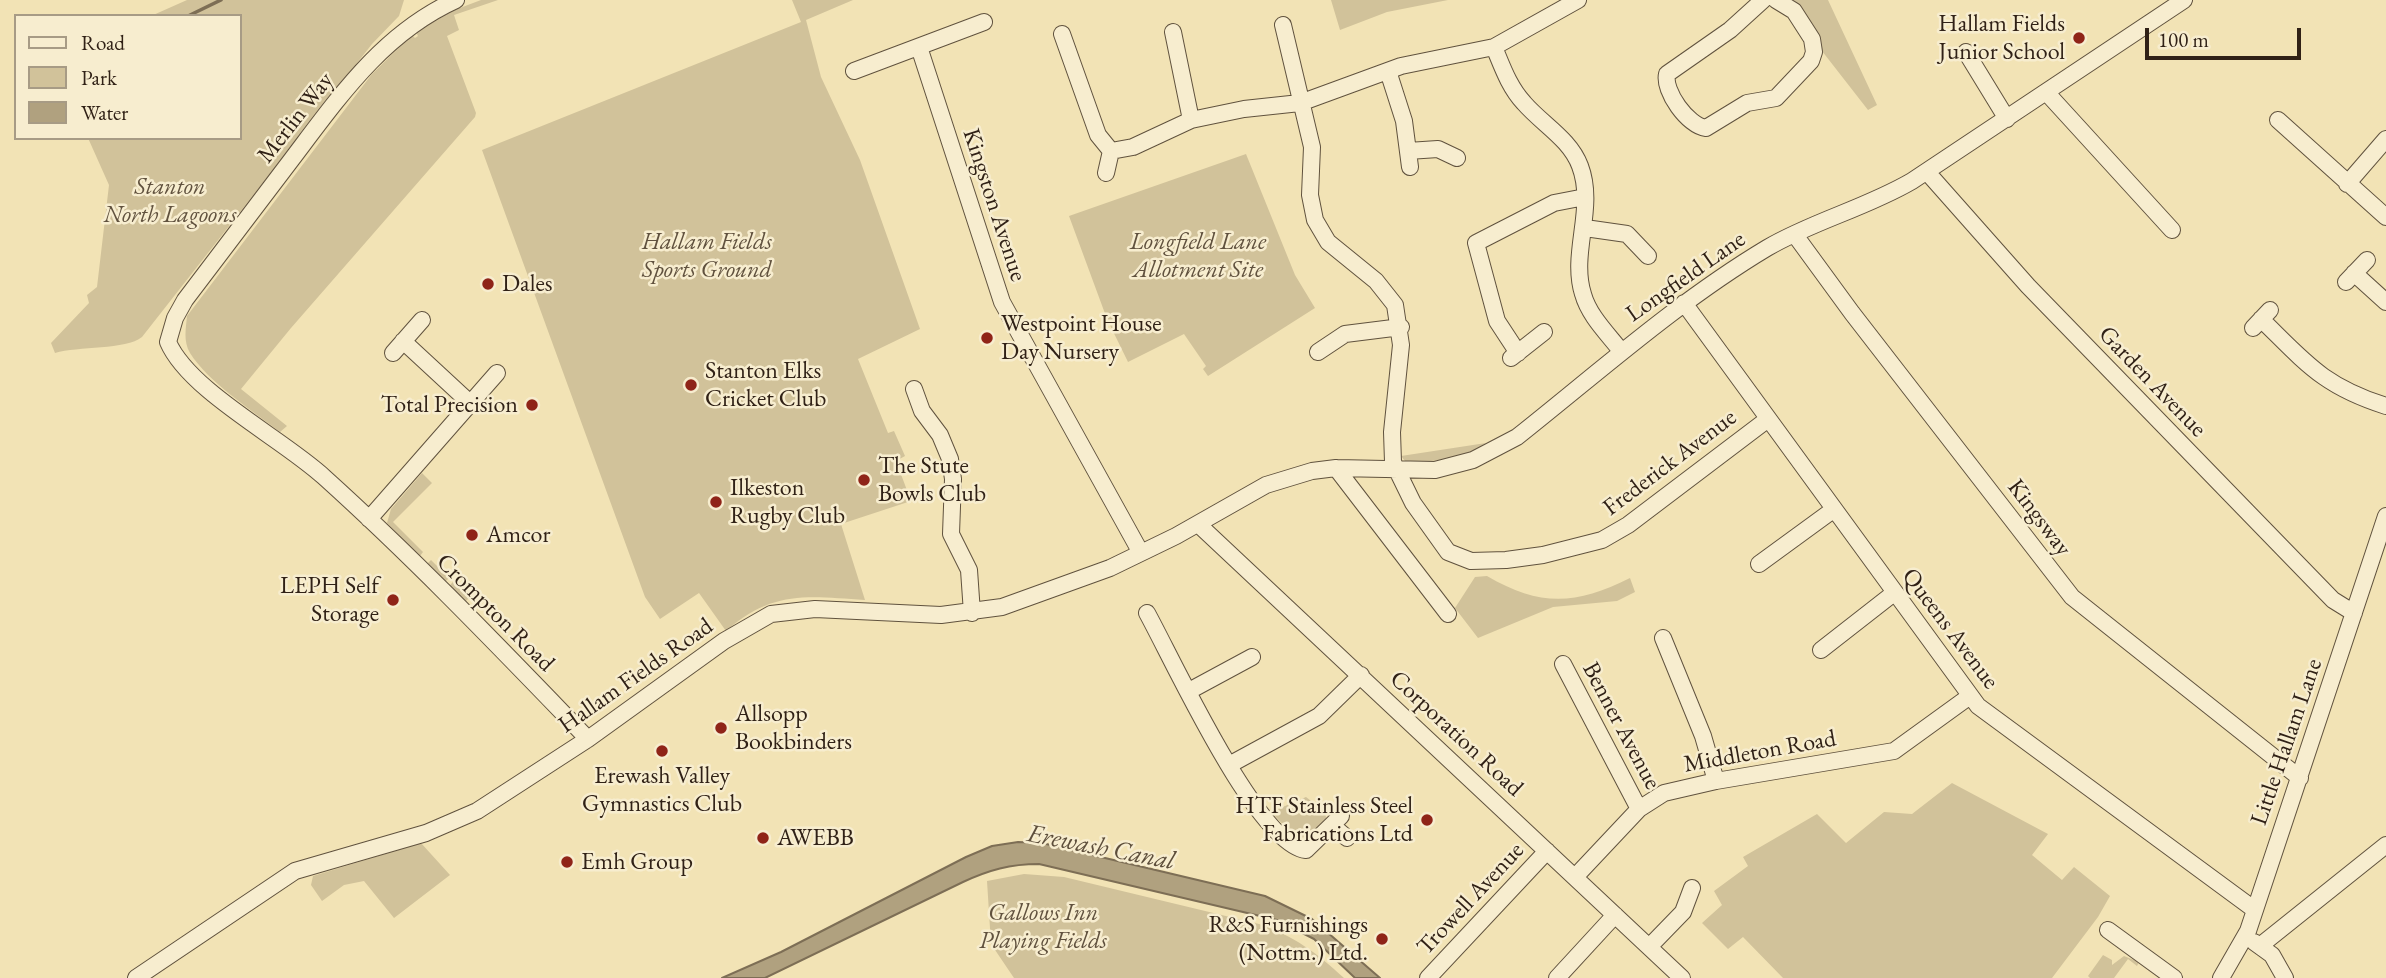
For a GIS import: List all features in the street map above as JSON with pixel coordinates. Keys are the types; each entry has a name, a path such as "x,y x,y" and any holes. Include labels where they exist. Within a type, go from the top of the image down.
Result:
{"street":[{"name":"Merlin Way","path":"173,324 185,300 340,96 384,46 403,31 456,0"},
{"path":"1111,151 1133,147 1191,120 1244,109 1300,103 1388,71 1494,47 1578,0"},
{"path":"1763,0 1730,30 1667,74 1668,88 1695,125 1706,128 1747,103 1776,98 1811,61 1814,52 1812,39 1794,11 1776,0"},
{"name":"Longfield Lane","path":"1198,524 1266,485 1312,471 1336,468 1435,470 1462,464 1508,444 1621,351 1735,268 1796,234 1880,199 1927,172 2184,0"},
{"path":"854,71 984,22"},
{"path":"1283,25 1312,147 1310,195 1315,220 1328,242 1376,281 1393,300 1401,327 1392,432 1395,471"},
{"path":"1173,32 1191,120"},
{"path":"1062,34 1098,135 1111,151"},
{"name":"Kingston Avenue","path":"919,47 1002,302 1141,554"},
{"path":"1494,47 1508,79 1523,103 1574,154 1580,166 1585,197 1585,228 1580,268 1582,292 1591,312 1621,351"},
{"path":"1966,52 2007,119"},
{"path":"1388,71 1400,107 1409,159 1438,149 1457,157"},
{"path":"2046,92 2172,230"},
{"path":"2280,128 2386,217"},
{"path":"2347,184 2386,139"},
{"path":"1106,173 1111,151"},
{"name":"Garden Avenue","path":"1927,172 2022,279 2236,501 2333,600 2354,613"},
{"path":"1544,332 1514,356 1497,321 1470,246 1554,203 1585,197"},
{"path":"1585,228 1627,233 1648,256"},
{"name":"Kingsway","path":"1796,234 1852,313 2068,592 2300,778"},
{"path":"2367,260 2350,277 2386,302"},
{"name":"Queens Avenue","path":"1684,303 1970,696 1991,716 2255,910"},
{"path":"2261,319 2326,381 2352,395 2386,406"},
{"path":"422,320 398,347 470,403"},
{"name":"Crompton Road","path":"173,324 168,342 192,373 304,460 369,519 588,739"},
{"path":"1318,352 1345,334 1401,327"},
{"path":"369,519 496,373"},
{"path":"913,389 922,411 940,435 950,459 953,479 951,534 970,574 972,612"},
{"name":"Frederick Avenue","path":"1395,471 1438,540 1455,556 1483,561 1543,555 1584,545 1618,532 1768,419"},
{"path":"1336,468 1438,609"},
{"path":"1759,564 1833,510"},
{"name":"Little Hallam Lane","path":"2221,978 2245,939 2386,516"},
{"name":"Hallam Fields Road","path":"136,978 289,874 445,826 478,811 588,739 724,642 776,613 815,609 941,615 972,612 1042,595 1141,554 1198,524"},
{"name":"Corporation Road","path":"1198,524 1682,978"},
{"path":"1821,650 1894,593"},
{"path":"1169,616 1150,619 1256,810 1295,847 1310,848 1337,821 1347,838"},
{"path":"1663,638 1703,736 1716,781"},
{"path":"1189,691 1231,677 1252,657"},
{"name":"Benner Avenue","path":"1563,664 1639,809"},
{"path":"1229,765 1319,716 1361,675"},
{"name":"Middleton Road","path":"1575,877 1639,809 1675,789 1894,751 1970,696"},
{"path":"2261,945 2384,850"},
{"name":"Trowell Avenue","path":"1428,978 1547,851"},
{"path":"1649,947 1684,909 1691,884"},
{"path":"1557,978 1615,915"},
{"path":"2245,939 2261,945 2272,955 2285,978"},
{"path":"2114,940 2174,978"},
{"path":"2144,978 2155,964"}],"green space":[{"name":"Stanton North Lagoons","path":"187,0 404,0 399,16 372,44 142,337 125,344 55,353 51,343 89,303 87,295 97,287 109,185 89,140 242,140 242,14 156,14"},
{"path":"481,0 498,0 454,15 459,30 447,36 476,113 475,117 241,389 287,426 280,432 232,396 198,364 186,344 187,316 372,74 412,35 415,38 418,36 416,32 452,11"},
{"name":"Hallam Fields Sports Ground","path":"792,0 853,0 806,20 821,77 860,160 920,329 858,359 888,433 894,431 905,456 896,461 911,501 841,524 865,600 808,597 775,602 759,608 726,631 699,593 660,619 645,597 482,150 801,22"},
{"path":"1331,0 1448,0 1387,12 1340,30"},
{"path":"1791,0 1828,0 1877,105 1868,110 1822,51 1821,42"},
{"name":"Longfield Lane Allotment Site","path":"1246,154 1295,275 1315,308 1208,376 1203,369 1206,366 1184,334 1128,362 1107,319 1069,216"},
{"path":"1486,443 1468,453 1437,460 1405,461 1401,456"},
{"path":"422,473 432,483 393,522 423,552 420,556 427,564 431,560 449,578 445,582 449,586 453,582 469,598 464,603 387,523 391,509"},
{"path":"1487,576 1524,593 1558,599 1592,593 1630,578 1635,592 1617,601 1553,607 1478,638 1455,608 1475,577"},
{"path":"1952,783 2048,834 2032,855 2062,880 2074,867 2110,896 2098,917 2052,978 1783,978 1743,937 1728,949 1702,923 1722,905 1714,891 1748,866 1743,857 1817,814 1846,843 1884,812 1912,814"},
{"path":"1306,797 1325,812 1326,818 1307,837 1296,838 1271,812"},
{"path":"421,843 450,875 394,918 364,881 344,885 322,901 311,885 313,876"},
{"name":"Gallows Inn Playing Fields","path":"1024,874 1064,877 1259,924 1304,946 1344,978 1014,978 991,944 987,881"},
{"path":"2103,955 2112,960 2112,965 2124,956 2139,962 2137,966 2128,959 2114,978 2090,978 2088,976"}],"water":[{"path":"1018,842 1042,843 1265,896 1312,919 1380,978 1355,978 1314,939 1277,920 1039,864 1028,864 991,871 973,878 765,978 722,978 781,952 966,857 992,846"}],"waterway":[{"path":"192,14 221,0"}],"place":[{"name":"Hallam Fields Junior School","path":"2079,38"},
{"name":"Dales","path":"488,284"},
{"name":"Westpoint House Day Nursery","path":"987,338"},
{"name":"Stanton Elks Cricket Club","path":"691,385"},
{"name":"Total Precision","path":"532,405"},
{"name":"The Stute Bowls Club","path":"864,480"},
{"name":"Ilkeston Rugby Club","path":"716,502"},
{"name":"Amcor","path":"472,535"},
{"name":"LEPH Self Storage","path":"393,600"},
{"name":"Allsopp Bookbinders","path":"721,728"},
{"name":"Erewash Valley Gymnastics Club","path":"662,751"},
{"name":"HTF Stainless Steel Fabrications Ltd","path":"1427,820"},
{"name":"AWEBB","path":"763,838"},
{"name":"Emh Group","path":"567,862"},
{"name":"R&S Furnishings (Nottm.) Ltd.","path":"1382,939"}],"water label":[{"name":"Erewash Canal","path":"1101,848"}]}
